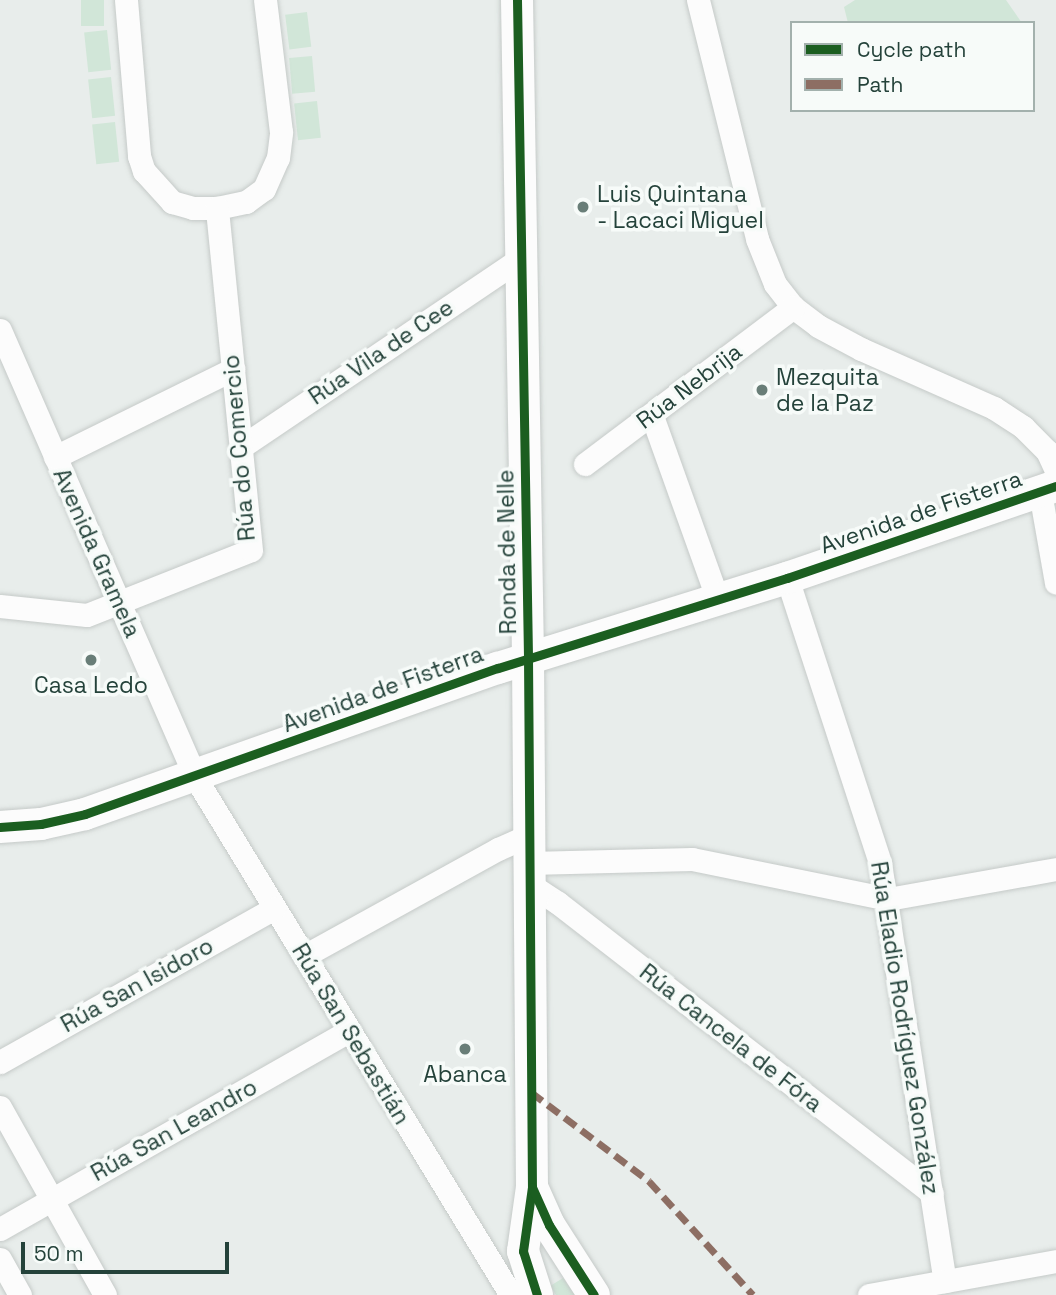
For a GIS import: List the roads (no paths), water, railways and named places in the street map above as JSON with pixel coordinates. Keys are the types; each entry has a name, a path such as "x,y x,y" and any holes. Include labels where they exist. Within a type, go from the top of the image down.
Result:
{"street":[{"path":"126,0 139,156 144,171 172,202 193,208 217,208 246,202 264,189 278,158 281,132 265,0"},
{"name":"Ronda de Nelle","path":"517,0 528,658 531,1187 517,1289"},
{"path":"698,0 757,239 775,284 793,307 818,326 861,349 994,408 1023,427 1048,451 1056,583"},
{"name":"Rúa do Comercio","path":"120,604 251,550 217,208"},
{"name":"Rúa Vila de Cee","path":"241,447 521,258"},
{"name":"Rúa Nebrija","path":"584,464 652,416 793,307"},
{"name":"Avenida Gramela","path":"3,343 195,776"},
{"path":"55,457 233,369"},
{"path":"652,416 718,600"},
{"name":"Avenida de Fisterra","path":"0,827 41,824 85,814 528,658 787,578 1050,483"},
{"name":"Rúa Eladio Rodríguez González","path":"787,578 880,863 888,899 945,1281"},
{"path":"0,606 87,615 120,604"},
{"name":"Rúa San Sebastián","path":"195,776 349,1031 517,1289"},
{"path":"304,956 498,849 529,861 692,859 888,899 1056,869"},
{"name":"Rúa Cancela de Fóra","path":"529,861 558,903 932,1193"},
{"name":"Rúa San Isidoro","path":"0,1062 274,908"},
{"name":"Rúa San Leandro","path":"0,1229 349,1031"},
{"path":"0,1107 105,1295"},
{"name":"Ronda de Nelle","path":"531,1187 549,1225 594,1295"},
{"path":"517,1289 549,1225"},
{"path":"0,1259 20,1295"},
{"path":"869,1295 1056,1261"}],"place":[{"name":"Luis Quintana - Lacaci Miguel","path":"583,207"},
{"name":"Mezquita de la Paz","path":"762,390"},
{"name":"Casa Ledo","path":"91,660"},
{"name":"Abanca","path":"465,1049"}]}
